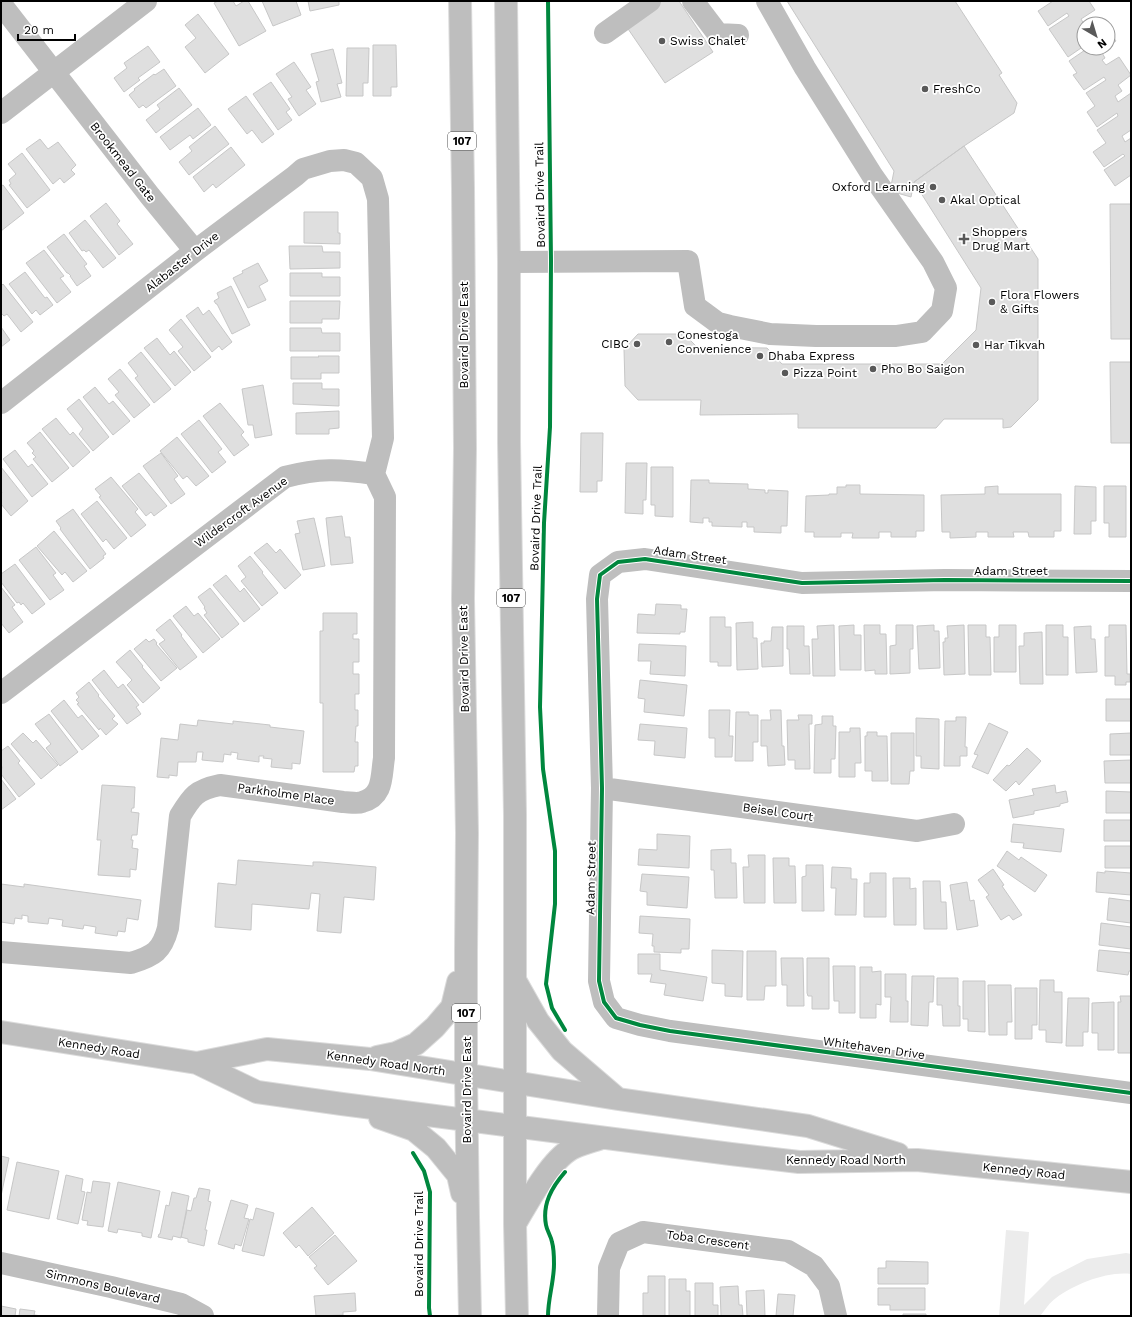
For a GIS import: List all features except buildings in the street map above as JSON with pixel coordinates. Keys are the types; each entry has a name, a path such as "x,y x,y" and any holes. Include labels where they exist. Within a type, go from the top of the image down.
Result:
{"main road":[{"path":"1,112 146,1"},
{"name":"Bovaird Drive East","path":"460,1 465,448 463,599 467,833 466,1075 470,1316"},
{"name":"107","path":"506,1 509,262 508,442 515,807 515,1224 517,1316"},
{"path":"605,33 650,1"},
{"path":"693,1 718,34 738,35"},
{"path":"509,262 688,261 695,306 718,323 770,334 896,336 922,332 942,311 946,288 933,262 872,175 819,91 767,1"},
{"name":"Brookmead Gate","path":"1,4 52,72 195,251"},
{"name":"Alabaster Drive","path":"1,403 195,251 304,169 330,160 356,162 372,178 378,199 383,438 374,474"},
{"name":"Wildercroft Avenue","path":"1,693 285,477 312,471 332,470 346,470 374,474"},
{"name":"Parkholme Place","path":"1,952 131,963 153,954 165,941 168,928 180,816 197,792 220,785 343,802 361,803 374,797 379,789 384,758 385,497 374,474"},
{"name":"Adam Street","path":"616,1018 604,1002 599,981 602,788 597,599 600,575 618,562 645,559 802,583 945,580 1131,581"},
{"name":"Beisel Court","path":"602,788 918,831 954,824"},
{"path":"370,1058 396,1053 416,1044 436,1027 452,1008 466,951"},
{"path":"515,980 538,1021 562,1051 618,1099"},
{"name":"Whitehaven Drive","path":"616,1018 670,1031 1131,1093"},
{"name":"Kennedy Road","path":"1,1032 197,1063"},
{"name":"Kennedy Road North","path":"197,1063 267,1049 370,1058 618,1099 808,1126 917,1160"},
{"name":"Kennedy Road North","path":"197,1063 257,1092 342,1104 799,1162 917,1160"},
{"path":"342,1104 414,1130 436,1148 458,1175 468,1217"},
{"path":"515,1224 536,1189 557,1162 571,1149 604,1137"},
{"name":"Kennedy Road","path":"917,1160 1131,1182"},
{"name":"Toba Crescent","path":"608,1316 609,1268 619,1243 643,1232 788,1251 814,1266 829,1286 836,1316"},
{"name":"Simmons Boulevard","path":"1,1263 181,1304 203,1316"}],"shaded area":[{"path":"1006,1230 1029,1232 1024,1305 1052,1277 1087,1259 1126,1253 1131,1254 1131,1274 1112,1275 1082,1283 1054,1300 1040,1316 999,1316"}],"cycle path":[{"name":"Bovaird Drive Trail","path":"548,1 551,261 550,427 544,523 540,707 543,769 555,851 555,904 546,984 552,1008 565,1030"},
{"path":"1131,581 945,580 802,583 645,559 618,562 600,575 597,599 602,788 599,981 604,1002 616,1018 670,1031 1131,1093"},
{"name":"Bovaird Drive Trail","path":"413,1153 424,1171 430,1192 430,1316"},
{"path":"548,1316 554,1271 554,1250 546,1225 545,1210 552,1190 565,1172"}],"place":[{"name":"Swiss Chalet","path":"662,41"},
{"name":"FreshCo","path":"925,89"},
{"name":"Oxford Learning","path":"933,187"},
{"name":"Akal Optical","path":"942,200"},
{"name":"Shoppers Drug Mart","path":"964,239"},
{"name":"Flora Flowers & Gifts","path":"992,302"},
{"name":"Conestoga Convenience","path":"669,342"},
{"name":"CIBC","path":"637,344"},
{"name":"Har Tikvah","path":"976,345"},
{"name":"Dhaba Express","path":"760,356"},
{"name":"Pho Bo Saigon","path":"873,369"},
{"name":"Pizza Point","path":"785,373"}]}
